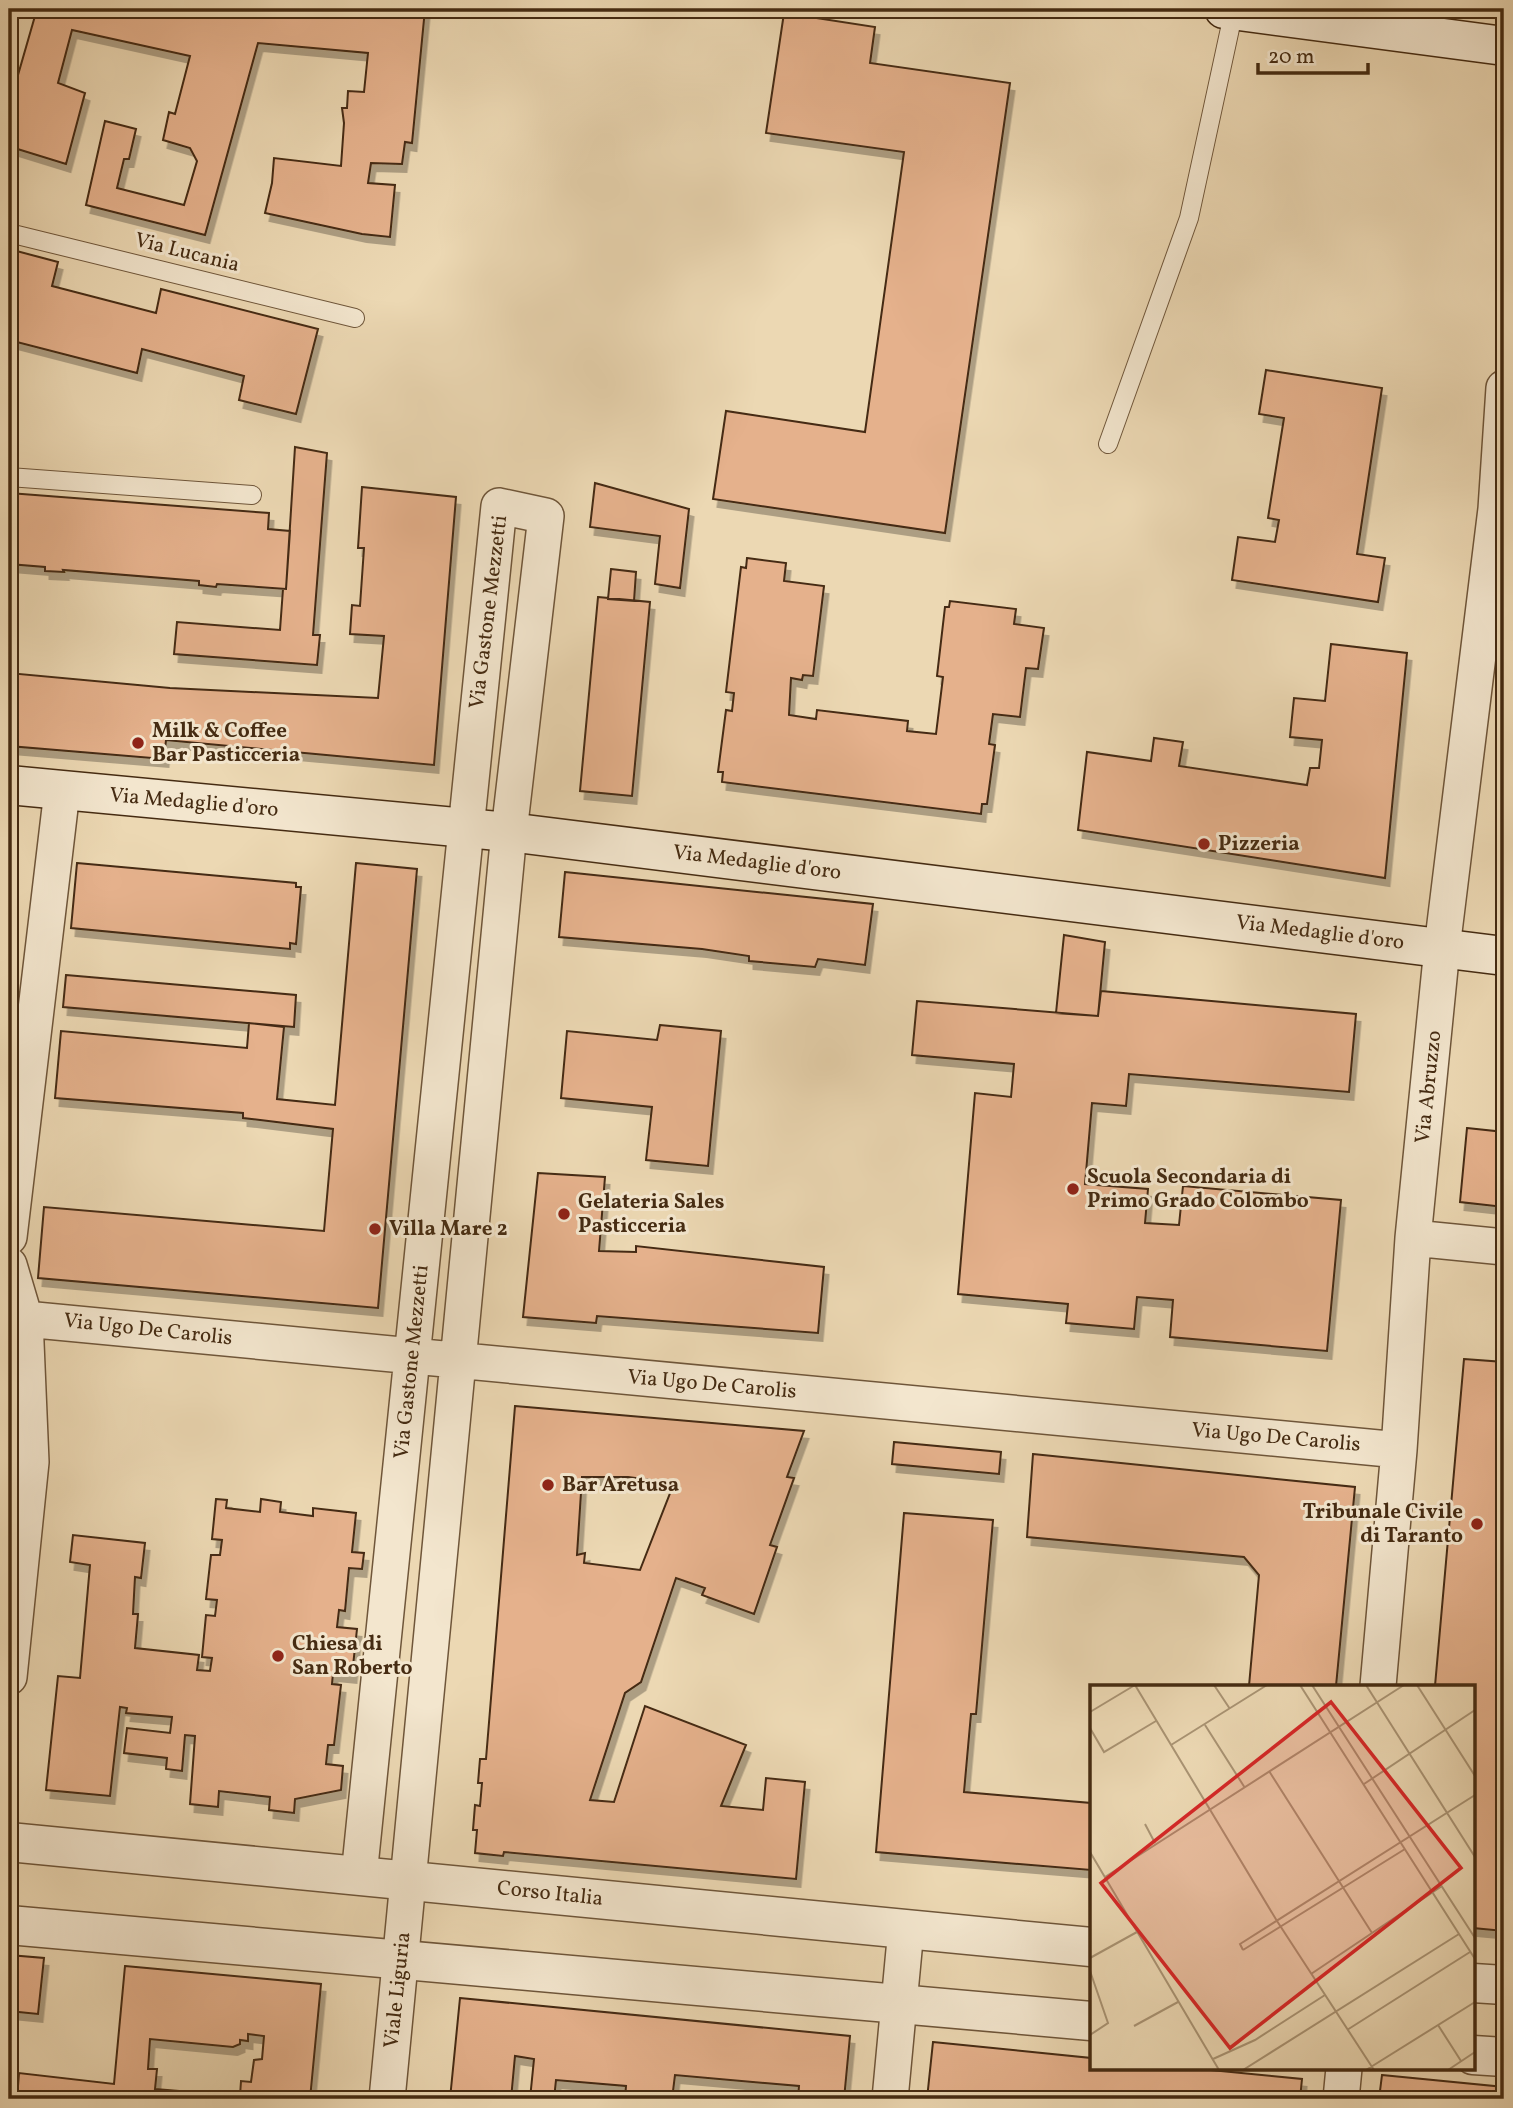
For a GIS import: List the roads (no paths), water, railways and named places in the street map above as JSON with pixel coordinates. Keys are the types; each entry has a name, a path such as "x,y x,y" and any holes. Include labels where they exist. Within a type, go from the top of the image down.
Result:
{"street":[{"path":"1229,9 1504,46"},
{"name":"Via Abruzzo","path":"1378,1685 1399,1450 1413,1238 1442,948 1501,490 1504,388"},
{"name":"Via Gastone Mezzetti","path":"359,1876 499,506 546,516 509,832 409,1881"},
{"name":"Via Medaglie d'oro","path":"9,785 509,832 1504,956"},
{"path":"9,1237 62,791"},
{"path":"1413,1238 1504,1247"},
{"path":"9,1265 26,1319 31,1462 9,1677"},
{"name":"Via Ugo De Carolis","path":"26,1319 1399,1450"},
{"name":"Corso Italia","path":"9,1842 1090,1947"},
{"name":"Viale Liguria","path":"387,2099 409,1881"},
{"path":"9,1925 1090,2021"},
{"path":"890,2099 906,1929"},
{"path":"1474,1983 1504,1985"},
{"path":"1474,2055 1504,2057"},
{"path":"1340,2099 1344,2070"}],"lane":[{"path":"1108,444 1189,218 1229,9"},
{"name":"Via Lucania","path":"9,233 355,318"},
{"path":"9,477 252,495"}],"place":[{"name":"Milk & Coffee Bar Pasticceria","path":"138,743"},
{"name":"Pizzeria","path":"1204,844"},
{"name":"Scuola Secondaria di Primo Grado Colombo","path":"1073,1189"},
{"name":"Gelateria Sales Pasticceria","path":"564,1214"},
{"name":"Villa Mare 2","path":"375,1229"},
{"name":"Bar Aretusa","path":"548,1485"},
{"name":"Tribunale Civile di Taranto","path":"1477,1524"},
{"name":"Chiesa di San Roberto","path":"278,1656"}]}
